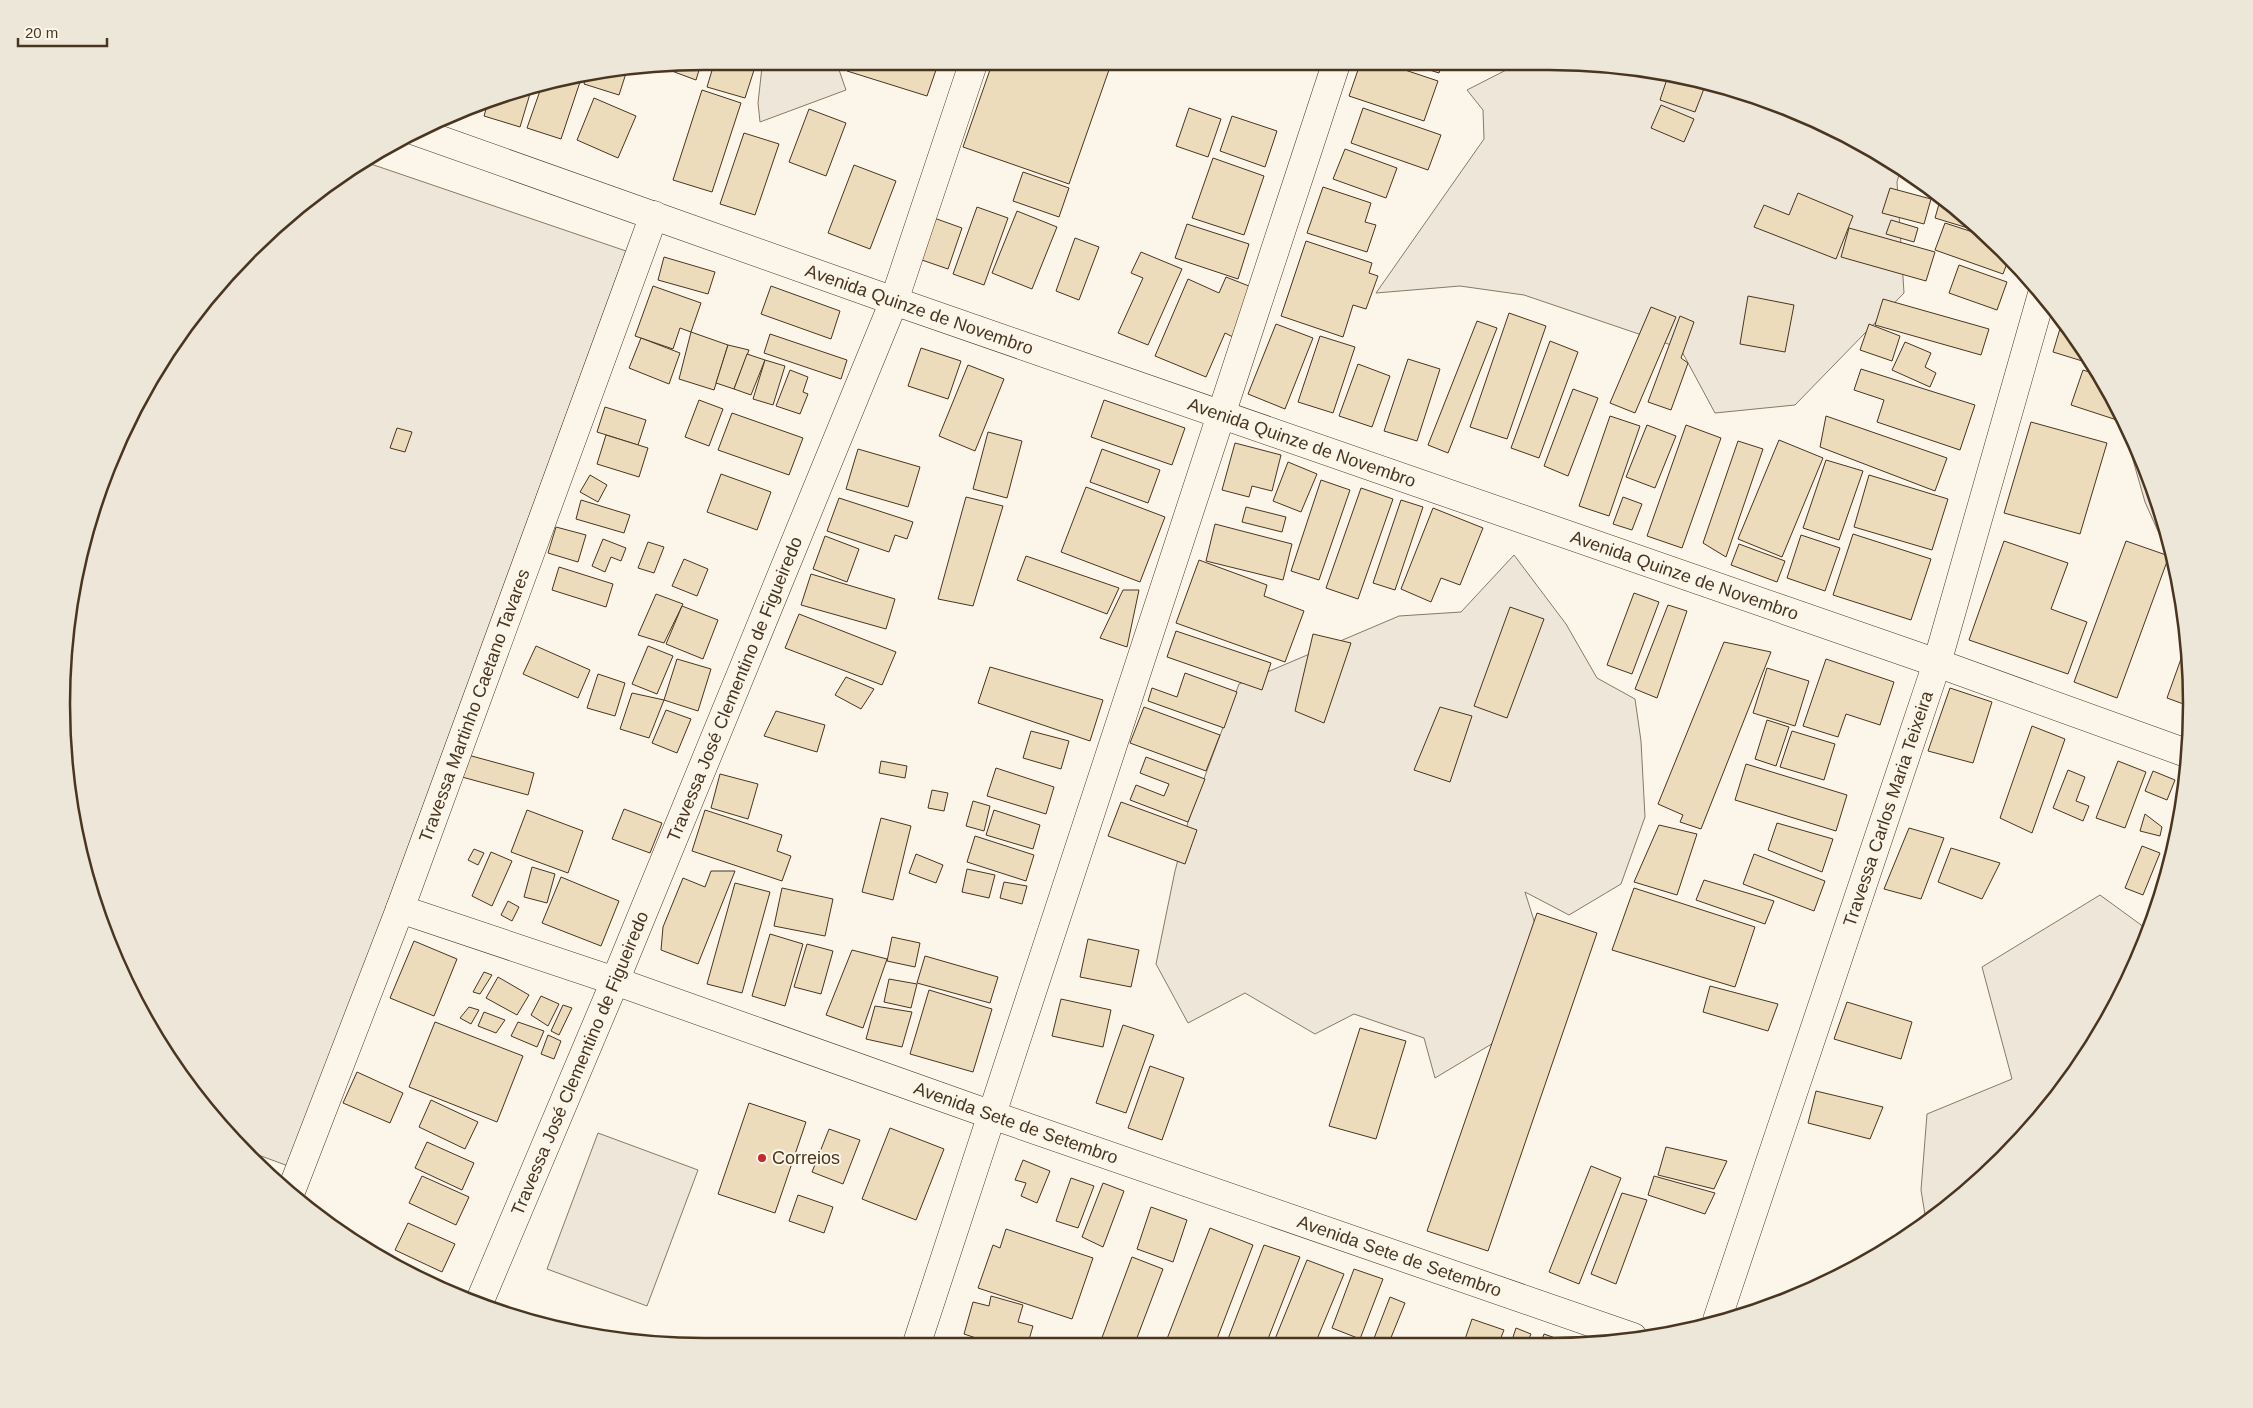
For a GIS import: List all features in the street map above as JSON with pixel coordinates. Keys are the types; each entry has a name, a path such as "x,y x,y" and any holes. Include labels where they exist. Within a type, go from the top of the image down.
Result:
{"street":[{"name":"Travessa José Clementino de Figueiredo","path":"481,1297 616,981 894,301 971,70"},
{"path":"917,1338 1334,70"},
{"name":"Avenida Quinze de Novembro","path":"425,135 894,301 1937,663 2181,751"},
{"name":"Travessa Martinho Caetano Tavares","path":"289,1183 400,909 654,215"},
{"name":"Travessa Carlos Maria Teixeira","path":"1719,1314 1937,663 2040,303"},
{"name":"Avenida Sete de Setembro","path":"400,909 616,981 992,1115 1624,1334"}],"shaded area":[{"path":"762,70 839,70 846,90 760,122 758,103"},
{"path":"1506,70 1590,71 1632,75 1673,82 1753,104 1792,118 1829,135 1899,176 1897,182 1904,293 1795,405 1715,413 1680,348 1524,295 1460,286 1376,293 1484,139 1483,110 1467,90"},
{"path":"372,164 626,251 291,1167 260,1155 227,1122 201,1090 155,1021 118,947 92,868 82,828 75,787 71,745 71,663 75,621 82,580 104,500 118,461 155,387 201,318 227,286 256,256 286,227 318,201"},
{"path":"2131,453 2149,500 2159,534 2145,502"},
{"path":"1514,555 1566,624 1597,678 1635,699 1641,741 1645,817 1621,884 1569,915 1525,892 1560,1003 1435,1078 1424,1038 1354,1014 1315,1034 1245,993 1188,1023 1156,964 1175,871 1188,822 1239,684 1399,616 1461,612"},
{"path":"2100,895 2143,926 2118,984 2098,1021 2052,1090 2026,1122 1997,1152 1967,1181 1925,1214 1921,1190 1927,1114 2012,1079 1982,967"},
{"path":"598,1133 698,1170 647,1306 547,1269"}],"building":[{"path":"699,70 696,80 671,71"},
{"path":"712,70 754,70 745,98 707,87"},
{"path":"847,70 936,70 927,96"},
{"path":"990,70 1109,70 1069,184 963,147"},
{"path":"1358,70 1405,70 1438,81 1424,121 1349,96"},
{"path":"1430,70 1440,70 1439,73"},
{"path":"626,75 619,95 584,84 585,81"},
{"path":"1666,81 1704,90 1695,112 1660,100"},
{"path":"580,82 561,139 527,128 540,92"},
{"path":"702,90 741,103 712,192 673,180"},
{"path":"530,95 520,127 484,116 486,109"},
{"path":"594,98 636,116 618,158 577,140"},
{"path":"1661,105 1694,119 1684,142 1651,128"},
{"path":"1189,108 1221,119 1208,157 1176,146"},
{"path":"1363,108 1441,135 1428,170 1351,143"},
{"path":"809,109 846,123 826,176 789,162"},
{"path":"1232,116 1277,131 1265,167 1220,151"},
{"path":"744,133 779,144 755,215 720,204"},
{"path":"1345,149 1397,168 1386,198 1333,179"},
{"path":"1213,158 1264,176 1244,235 1192,218"},
{"path":"854,165 896,181 870,249 828,233"},
{"path":"1023,172 1069,188 1059,217 1013,201"},
{"path":"1323,187 1371,203 1365,222 1376,225 1367,252 1307,233"},
{"path":"1890,188 1931,199 1924,224 1882,213"},
{"path":"1798,193 1853,216 1836,259 1754,227 1764,205 1789,215"},
{"path":"1939,204 1968,228 1935,218"},
{"path":"977,207 1008,218 984,285 953,274"},
{"path":"1017,211 1057,227 1032,289 992,273"},
{"path":"934,218 962,228 948,269 919,259"},
{"path":"1891,220 1918,228 1914,242 1886,234"},
{"path":"1945,223 1972,232 2006,266 2003,274 1935,250"},
{"path":"1187,224 1249,244 1238,279 1175,258"},
{"path":"1849,228 1935,252 1926,281 1841,257"},
{"path":"1075,238 1099,247 1079,300 1056,291"},
{"path":"1306,241 1372,263 1369,273 1378,276 1366,309 1353,305 1343,337 1281,316"},
{"path":"1141,252 1182,269 1148,345 1118,333 1143,278 1131,273"},
{"path":"664,257 715,272 708,294 658,280"},
{"path":"1959,265 2007,282 1997,310 1949,293"},
{"path":"1226,277 1254,288 1233,337 1225,333 1206,377 1155,356 1188,279 1219,293"},
{"path":"653,286 701,303 691,332 680,328 673,349 635,336"},
{"path":"771,286 840,311 831,339 761,314"},
{"path":"1748,296 1794,305 1785,352 1740,344"},
{"path":"1883,299 1989,329 1981,355 1875,325"},
{"path":"1651,307 1676,317 1635,413 1610,403"},
{"path":"1509,313 1546,326 1507,439 1470,427"},
{"path":"1680,316 1694,322 1681,358 1688,363 1671,410 1648,402"},
{"path":"1477,321 1497,328 1448,453 1428,445"},
{"path":"1276,324 1313,338 1285,409 1248,394"},
{"path":"1869,324 1900,336 1892,361 1860,350"},
{"path":"2060,329 2082,361 2053,352"},
{"path":"691,332 728,345 714,390 679,379"},
{"path":"770,334 847,360 841,379 764,353"},
{"path":"1320,336 1355,347 1333,413 1298,402"},
{"path":"641,338 680,353 669,384 629,368"},
{"path":"1550,341 1578,352 1539,458 1511,448"},
{"path":"1905,342 1931,353 1925,367 1936,373 1930,387 1892,370"},
{"path":"728,345 749,350 734,389 716,383"},
{"path":"921,348 961,361 948,399 908,386"},
{"path":"747,354 765,360 751,395 734,389"},
{"path":"1408,359 1440,369 1417,441 1384,431"},
{"path":"765,360 785,366 773,405 753,399"},
{"path":"1358,364 1390,376 1372,427 1339,416"},
{"path":"968,365 1004,379 975,451 939,436"},
{"path":"1861,369 1975,405 1960,450 1877,422 1884,400 1854,390"},
{"path":"790,370 808,377 803,392 808,394 800,414 776,406"},
{"path":"2083,370 2088,372 2116,420 2071,405"},
{"path":"1573,389 1598,398 1568,476 1544,466"},
{"path":"699,400 723,409 709,446 685,437"},
{"path":"1104,400 1185,428 1172,465 1091,437"},
{"path":"605,407 646,420 638,445 597,432"},
{"path":"732,413 803,438 789,475 718,450"},
{"path":"1610,416 1640,426 1609,516 1579,506"},
{"path":"1826,416 1947,458 1935,491 1820,447"},
{"path":"2031,422 2107,443 2080,534 2004,513"},
{"path":"1647,425 1676,436 1655,488 1626,477"},
{"path":"1686,425 1721,438 1682,548 1647,536"},
{"path":"397,428 412,432 405,452 390,448"},
{"path":"988,432 1022,441 1007,498 973,489"},
{"path":"606,435 648,448 639,477 597,464"},
{"path":"1779,440 1823,458 1782,557 1738,539"},
{"path":"1738,441 1763,449 1726,557 1703,543"},
{"path":"1235,443 1281,455 1272,491 1252,486 1249,497 1222,490"},
{"path":"858,449 920,467 908,507 846,489"},
{"path":"1102,449 1160,470 1148,503 1090,482"},
{"path":"1826,460 1863,471 1839,540 1803,528"},
{"path":"1288,462 1317,474 1301,512 1273,501"},
{"path":"721,474 771,492 757,530 707,512"},
{"path":"590,475 607,485 598,502 580,492"},
{"path":"1869,475 1948,499 1932,550 1854,527"},
{"path":"1321,480 1350,490 1319,580 1291,571"},
{"path":"1086,487 1165,517 1140,582 1061,552"},
{"path":"1361,488 1393,499 1358,599 1326,588"},
{"path":"966,497 1003,506 973,606 938,599"},
{"path":"1623,497 1642,504 1632,530 1613,524"},
{"path":"839,498 913,522 907,539 895,535 889,552 827,531"},
{"path":"581,500 630,515 624,533 576,519"},
{"path":"1401,500 1423,507 1395,590 1373,583"},
{"path":"1246,507 1286,517 1282,532 1242,522"},
{"path":"1433,508 1483,528 1460,585 1441,578 1431,602 1401,589"},
{"path":"1215,524 1292,544 1283,580 1206,561"},
{"path":"556,527 586,535 578,562 548,553"},
{"path":"1853,534 1931,559 1911,620 1833,595"},
{"path":"1801,535 1840,548 1825,591 1787,578"},
{"path":"825,536 859,549 847,582 813,569"},
{"path":"603,539 626,548 621,561 611,557 605,572 592,566"},
{"path":"2004,541 2068,563 2051,609 2087,622 2068,674 1969,640"},
{"path":"2126,541 2165,554 2167,562 2117,698 2074,682"},
{"path":"648,542 664,547 654,573 638,568"},
{"path":"1739,544 1785,561 1777,582 1731,565"},
{"path":"1026,556 1119,588 1107,614 1017,580"},
{"path":"684,559 708,569 697,596 672,586"},
{"path":"1199,560 1267,585 1264,596 1304,611 1285,662 1176,623"},
{"path":"559,567 613,584 606,607 552,590"},
{"path":"811,574 895,599 886,629 801,605"},
{"path":"1123,590 1139,590 1127,647 1100,638"},
{"path":"1634,593 1659,602 1632,674 1607,665"},
{"path":"656,594 683,604 664,643 638,635"},
{"path":"1668,605 1687,611 1657,698 1635,689"},
{"path":"682,606 718,620 703,659 666,644"},
{"path":"1510,607 1544,619 1507,718 1474,706"},
{"path":"799,614 896,652 882,685 785,648"},
{"path":"1176,631 1271,663 1262,690 1167,657"},
{"path":"1313,634 1351,643 1324,723 1295,711"},
{"path":"1724,642 1771,652 1701,829 1680,822 1683,815 1658,804"},
{"path":"536,646 590,670 578,698 523,674"},
{"path":"648,646 673,656 657,694 632,684"},
{"path":"2181,657 2183,704 2167,698"},
{"path":"677,659 711,669 698,711 664,700"},
{"path":"1826,659 1894,682 1880,725 1846,714 1838,737 1803,726"},
{"path":"990,667 1103,700 1090,741 978,703"},
{"path":"1767,668 1809,681 1795,726 1753,713"},
{"path":"1185,673 1237,692 1224,728 1148,701 1152,688 1177,697"},
{"path":"598,674 625,683 615,716 587,708"},
{"path":"846,677 874,689 861,709 835,695"},
{"path":"1950,688 1992,702 1973,763 1928,751"},
{"path":"632,693 664,700 649,738 620,729"},
{"path":"1144,707 1220,735 1206,771 1130,743"},
{"path":"1440,707 1472,716 1450,782 1414,770"},
{"path":"666,710 691,719 677,753 652,743"},
{"path":"776,711 825,725 817,752 764,736"},
{"path":"1767,720 1789,727 1776,766 1755,759"},
{"path":"2032,726 2065,739 2032,833 2000,818"},
{"path":"1031,731 1069,741 1061,769 1023,758"},
{"path":"1792,731 1835,744 1824,780 1780,767"},
{"path":"468,755 534,773 528,795 462,777"},
{"path":"1146,757 1205,779 1188,822 1130,800 1136,785 1164,796 1169,784 1140,773"},
{"path":"881,761 907,766 905,778 879,773"},
{"path":"2118,761 2146,772 2125,828 2096,818"},
{"path":"1746,764 1847,795 1836,831 1735,800"},
{"path":"996,768 1054,787 1046,814 987,796"},
{"path":"2068,770 2085,777 2076,801 2089,806 2083,821 2053,808"},
{"path":"2153,771 2175,780 2167,800 2145,791"},
{"path":"720,774 758,784 748,819 711,808"},
{"path":"932,790 948,793 944,811 928,808"},
{"path":"973,801 990,806 984,831 966,826"},
{"path":"1121,802 1197,830 1185,864 1108,836"},
{"path":"624,809 662,823 650,853 612,839"},
{"path":"527,810 583,831 568,873 511,852"},
{"path":"705,810 782,835 777,851 791,856 782,881 692,851"},
{"path":"994,810 1040,825 1033,849 986,835"},
{"path":"2145,814 2162,827 2160,836 2140,831"},
{"path":"881,818 911,826 893,900 862,892"},
{"path":"1777,823 1833,839 1822,872 1768,850"},
{"path":"1659,825 1697,834 1677,895 1634,882"},
{"path":"1909,828 1944,838 1921,899 1884,889"},
{"path":"975,836 1034,855 1026,881 967,862"},
{"path":"2142,846 2160,853 2143,895 2125,888"},
{"path":"1951,848 2000,863 1982,899 1938,882"},
{"path":"474,849 484,853 478,865 468,860"},
{"path":"491,852 512,861 492,906 472,896"},
{"path":"916,854 943,865 936,883 909,873"},
{"path":"1754,854 1825,881 1814,911 1743,884"},
{"path":"532,867 555,874 547,903 524,897"},
{"path":"967,869 995,875 989,898 962,892"},
{"path":"711,871 735,871 698,964 661,950 663,927 683,878 705,887"},
{"path":"561,877 619,901 601,946 542,923"},
{"path":"1704,880 1774,901 1765,924 1696,900"},
{"path":"1004,882 1027,886 1022,904 1000,898"},
{"path":"735,883 770,892 742,993 707,984"},
{"path":"782,888 833,899 825,936 774,926"},
{"path":"1634,888 1755,927 1735,987 1612,950"},
{"path":"508,901 519,907 512,921 501,915"},
{"path":"1537,913 1597,933 1488,1251 1427,1231"},
{"path":"770,934 803,944 785,1006 752,996"},
{"path":"892,937 920,943 915,967 887,961"},
{"path":"1088,939 1139,950 1131,987 1080,977"},
{"path":"414,941 457,959 434,1016 390,998"},
{"path":"807,944 833,951 821,994 794,987"},
{"path":"852,950 887,959 863,1028 826,1015"},
{"path":"925,956 998,977 990,1003 917,983"},
{"path":"484,972 492,975 480,994 473,992"},
{"path":"498,977 529,995 517,1015 486,998"},
{"path":"889,979 917,984 911,1008 884,1002"},
{"path":"1710,986 1778,1004 1768,1031 1703,1012"},
{"path":"929,990 992,1009 973,1072 910,1054"},
{"path":"541,996 559,1004 548,1026 531,1015"},
{"path":"1061,999 1111,1010 1103,1047 1052,1036"},
{"path":"1847,1002 1912,1022 1901,1059 1834,1039"},
{"path":"563,1005 572,1008 559,1035 551,1031"},
{"path":"875,1006 912,1012 902,1047 866,1039"},
{"path":"469,1007 479,1010 471,1024 460,1018"},
{"path":"484,1012 505,1020 496,1033 478,1026"},
{"path":"435,1022 523,1056 497,1122 409,1087"},
{"path":"518,1022 544,1031 537,1047 511,1036"},
{"path":"1123,1025 1154,1035 1126,1113 1096,1103"},
{"path":"1360,1028 1406,1041 1376,1139 1329,1126"},
{"path":"548,1035 561,1041 554,1059 541,1054"},
{"path":"1150,1066 1184,1078 1162,1140 1128,1128"},
{"path":"357,1072 403,1093 390,1123 343,1103"},
{"path":"1816,1091 1883,1107 1870,1139 1808,1123"},
{"path":"431,1100 478,1122 465,1149 419,1127"},
{"name":"Correios","path":"749,1103 806,1122 775,1213 718,1194"},
{"path":"890,1128 944,1149 916,1220 862,1199"},
{"path":"829,1129 860,1140 843,1184 812,1172"},
{"path":"427,1142 474,1163 462,1190 415,1168"},
{"path":"1666,1147 1727,1161 1714,1189 1658,1175"},
{"path":"1023,1160 1050,1171 1037,1203 1021,1196 1026,1183 1015,1180"},
{"path":"1591,1166 1621,1178 1579,1284 1549,1272"},
{"path":"422,1176 469,1197 456,1225 409,1203"},
{"path":"1654,1176 1715,1193 1705,1214 1648,1195"},
{"path":"1071,1178 1094,1186 1078,1228 1056,1221"},
{"path":"1103,1183 1124,1191 1103,1247 1082,1237"},
{"path":"1622,1193 1647,1200 1616,1284 1591,1274"},
{"path":"798,1195 833,1207 824,1233 789,1221"},
{"path":"1151,1207 1187,1220 1173,1262 1137,1249"},
{"path":"408,1223 455,1244 442,1272 395,1250"},
{"path":"1210,1228 1253,1245 1217,1338 1167,1338"},
{"path":"1006,1229 1093,1258 1072,1319 978,1288 993,1245 1000,1248"},
{"path":"1264,1245 1300,1257 1268,1338 1228,1338"},
{"path":"1132,1257 1163,1269 1137,1338 1102,1338"},
{"path":"1307,1260 1344,1274 1317,1338 1275,1338"},
{"path":"1354,1269 1383,1279 1360,1338 1332,1328"},
{"path":"991,1296 1023,1305 1018,1322 1033,1326 1029,1338 976,1338 964,1334 973,1302 989,1306"},
{"path":"1390,1297 1405,1303 1391,1338 1374,1338"},
{"path":"1472,1319 1504,1330 1501,1338 1465,1338"},
{"path":"1516,1328 1531,1334 1529,1338 1513,1338"},
{"path":"1544,1334 1555,1338 1549,1338 1543,1338"}],"place":[{"name":"Correios","path":"762,1158"}]}
